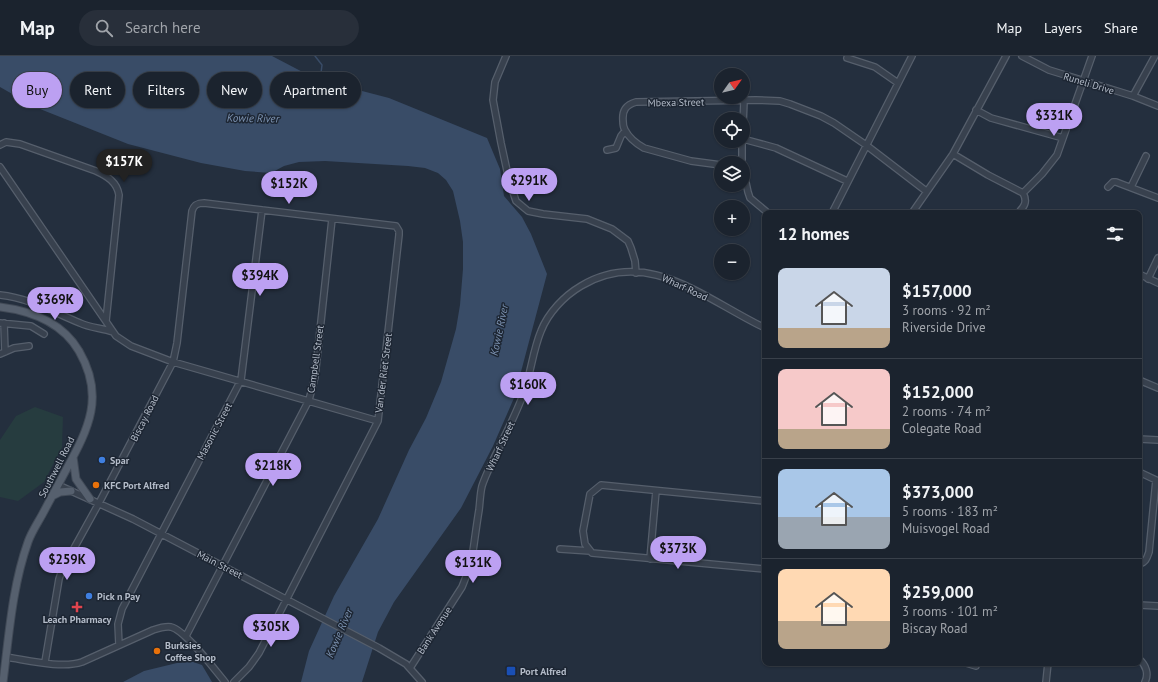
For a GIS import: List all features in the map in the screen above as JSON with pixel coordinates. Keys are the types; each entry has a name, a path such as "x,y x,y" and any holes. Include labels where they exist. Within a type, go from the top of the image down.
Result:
{"main road":[{"name":"Southwell Road","path":"0,307 27,312 45,319 64,332 73,342 87,368 91,385 92,409 86,431 26,549 16,588 3,682"},
{"path":"73,457 76,479 90,499"},
{"path":"52,496 64,491 71,491"}],"street":[{"path":"506,56 495,82 493,100 502,151 516,201 523,208 532,212 587,220 612,229 628,241 635,261 636,273"},
{"path":"833,210 912,56"},
{"path":"914,210 952,154 1006,56"},
{"name":"Runeli Drive","path":"1022,56 1049,70 1133,96 1158,106"},
{"path":"1023,193 1052,163 1057,154 1082,80 1092,56"},
{"path":"1133,96 1154,56"},
{"path":"847,58 875,67 898,83"},
{"name":"Mbexa Street","path":"750,101 774,100 790,104 829,119 866,145 926,192"},
{"name":"Mbexa Street","path":"625,131 623,112 628,105 636,102 714,101"},
{"path":"976,110 991,118 1063,138"},
{"path":"606,150 616,148 625,131 644,148 691,161 714,164"},
{"path":"0,145 6,142 20,144 106,176 117,187 119,194 106,321"},
{"path":"750,142 776,148 847,181"},
{"path":"952,154 1023,193 1026,197 1025,204 1020,210"},
{"path":"1131,188 1146,156"},
{"path":"0,167 106,321 121,340 130,346 173,362 241,380 378,421"},
{"path":"1108,187 1113,182 1116,182 1158,198"},
{"path":"748,192 750,198 764,210"},
{"name":"Biscay Road","path":"45,662 57,586 62,570 173,362 177,343 193,207 197,204 204,203 262,210"},
{"path":"262,210 332,219"},
{"name":"Masonic Street","path":"119,645 118,624 122,609 241,380 262,210"},
{"name":"Van der Riet Street","path":"234,682 244,673 256,658 378,421 399,236 398,228 392,225 332,219"},
{"name":"Campbell Street","path":"186,636 309,400 315,377 332,219"},
{"path":"1148,279 1158,258"},
{"name":"Wharf Road","path":"545,323 551,313 565,298 591,280 615,274 636,273 658,275 672,279 762,326"},
{"path":"1142,276 1158,283"},
{"path":"0,295 34,303 80,323 114,332"},
{"path":"30,346 14,348 2,353 2,323 31,326 44,334"},
{"name":"Wharf Street","path":"486,478 525,391 541,331 545,323"},
{"path":"1142,381 1158,388"},
{"path":"1142,440 1158,440"},
{"path":"1142,473 1157,480 1149,552 1146,560 1142,563"},
{"name":"Bank Avenue","path":"410,668 462,587 470,571 482,487 486,478"},
{"name":"Main Street","path":"58,485 99,503 222,565 379,648 397,658 410,668 422,682"},
{"path":"591,552 584,541 583,531 588,499 593,491 601,485 762,501"},
{"path":"650,559 656,491"},
{"path":"560,549 762,569"},
{"path":"1142,605 1158,606"},
{"path":"6,657 74,665 162,627 171,627 186,636 225,682"},
{"path":"118,636 129,640"},
{"path":"1142,662 1147,673 1144,682"},
{"path":"1046,682 1048,666"}],"green space":[{"path":"35,407 63,417 62,447 44,482 18,501 0,497 0,440 16,416"}],"water":[{"name":"Kowie River","path":"0,56 272,56 303,72 270,72 270,108 361,108 361,91 389,98 487,138 500,169 504,196 522,217 531,234 547,274 514,398 493,446 461,508 394,602 378,632 362,682 301,682 309,651 334,596 378,519 409,450 426,418 441,382 456,329 463,269 463,242 453,191 446,180 438,173 425,168 408,166 325,161 299,162 284,166 271,173 245,171 201,163 128,144 38,108 62,108 62,72 12,72 12,94 0,87"},
{"path":"193,662 202,665 212,682 123,682 144,671 177,663"}],"waterway":[{"path":"315,56 322,65 321,72"}],"place":[{"name":"Spar","path":"102,460"},
{"name":"KFC Port Alfred","path":"96,485"},
{"name":"Pick n Pay","path":"89,596"},
{"name":"Leach Pharmacy","path":"77,607"},
{"name":"Burksies Coffee Shop","path":"157,651"},
{"name":"Port Alfred","path":"511,671"}]}
